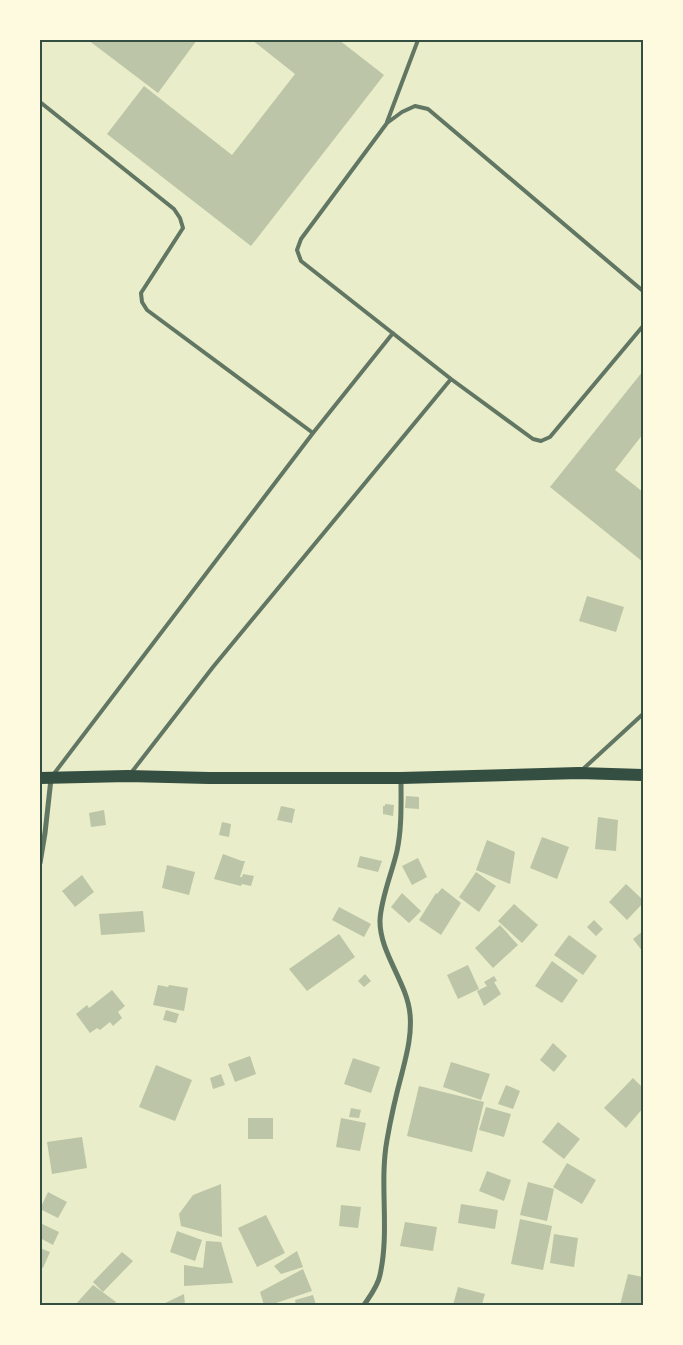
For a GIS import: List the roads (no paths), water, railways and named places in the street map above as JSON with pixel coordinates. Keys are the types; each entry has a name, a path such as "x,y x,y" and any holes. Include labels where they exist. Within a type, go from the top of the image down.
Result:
{"main road":[{"path":"45,778 128,776 401,778 579,773 643,775"}],"street":[{"path":"40,862 45,833 45,778"},
{"path":"364,1305 380,1277 385,1244 384,1163 387,1140 411,1033 407,998 383,942 380,929 380,919 387,886 397,849 401,778"}],"lane":[{"path":"418,40 387,123 301,239 297,250 302,261 451,379 533,439 541,441 550,437 643,326"},
{"path":"40,102 174,209 180,218 183,228 141,293 142,302 147,310 313,433"},
{"path":"387,123 402,112 415,106 428,110 643,291"},
{"path":"45,778 393,333"},
{"path":"128,776 213,667 451,379"},
{"path":"579,773 643,714"}]}
